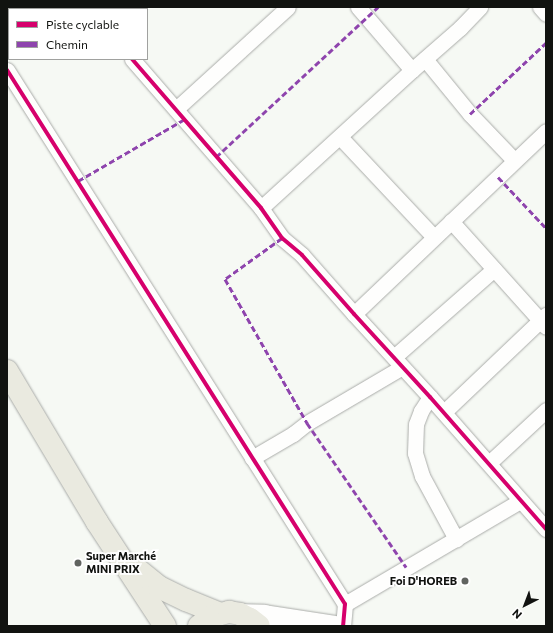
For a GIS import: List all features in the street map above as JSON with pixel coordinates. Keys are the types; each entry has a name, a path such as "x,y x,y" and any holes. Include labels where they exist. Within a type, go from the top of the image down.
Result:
{"main road":[{"path":"7,372 116,551 165,626"},
{"path":"116,551 160,587 229,614 250,619 259,626"},
{"path":"199,626 204,621 229,614 264,615 334,626"}],"street":[{"path":"176,109 288,7"},
{"path":"358,7 412,70"},
{"path":"261,208 460,28 480,7"},
{"path":"540,7 546,14"},
{"path":"425,59 470,114 514,160"},
{"path":"133,60 261,208 282,238 302,255 444,412 546,529"},
{"path":"7,70 345,604 343,626"},
{"path":"354,314 546,131"},
{"path":"340,137 434,237"},
{"path":"444,412 544,321 494,269 451,220"},
{"path":"252,458 292,434 398,362 494,269"},
{"path":"430,397 421,411 416,424 415,453 422,476 456,539"},
{"path":"489,463 546,410"},
{"path":"345,604 520,501"}],"marked path":[{"path":"216,157 378,7"},
{"path":"470,114 546,43"},
{"path":"78,181 185,119"},
{"path":"498,177 546,228"},
{"path":"282,238 225,279 307,423 406,567"}],"cycle path":[{"path":"133,60 261,208 282,238 302,255 546,529"},
{"path":"7,70 345,604 343,626"}],"place":[{"name":"Super Marché MINI PRIX","path":"78,563"},
{"name":"Foi D'HOREB","path":"465,581"}]}
